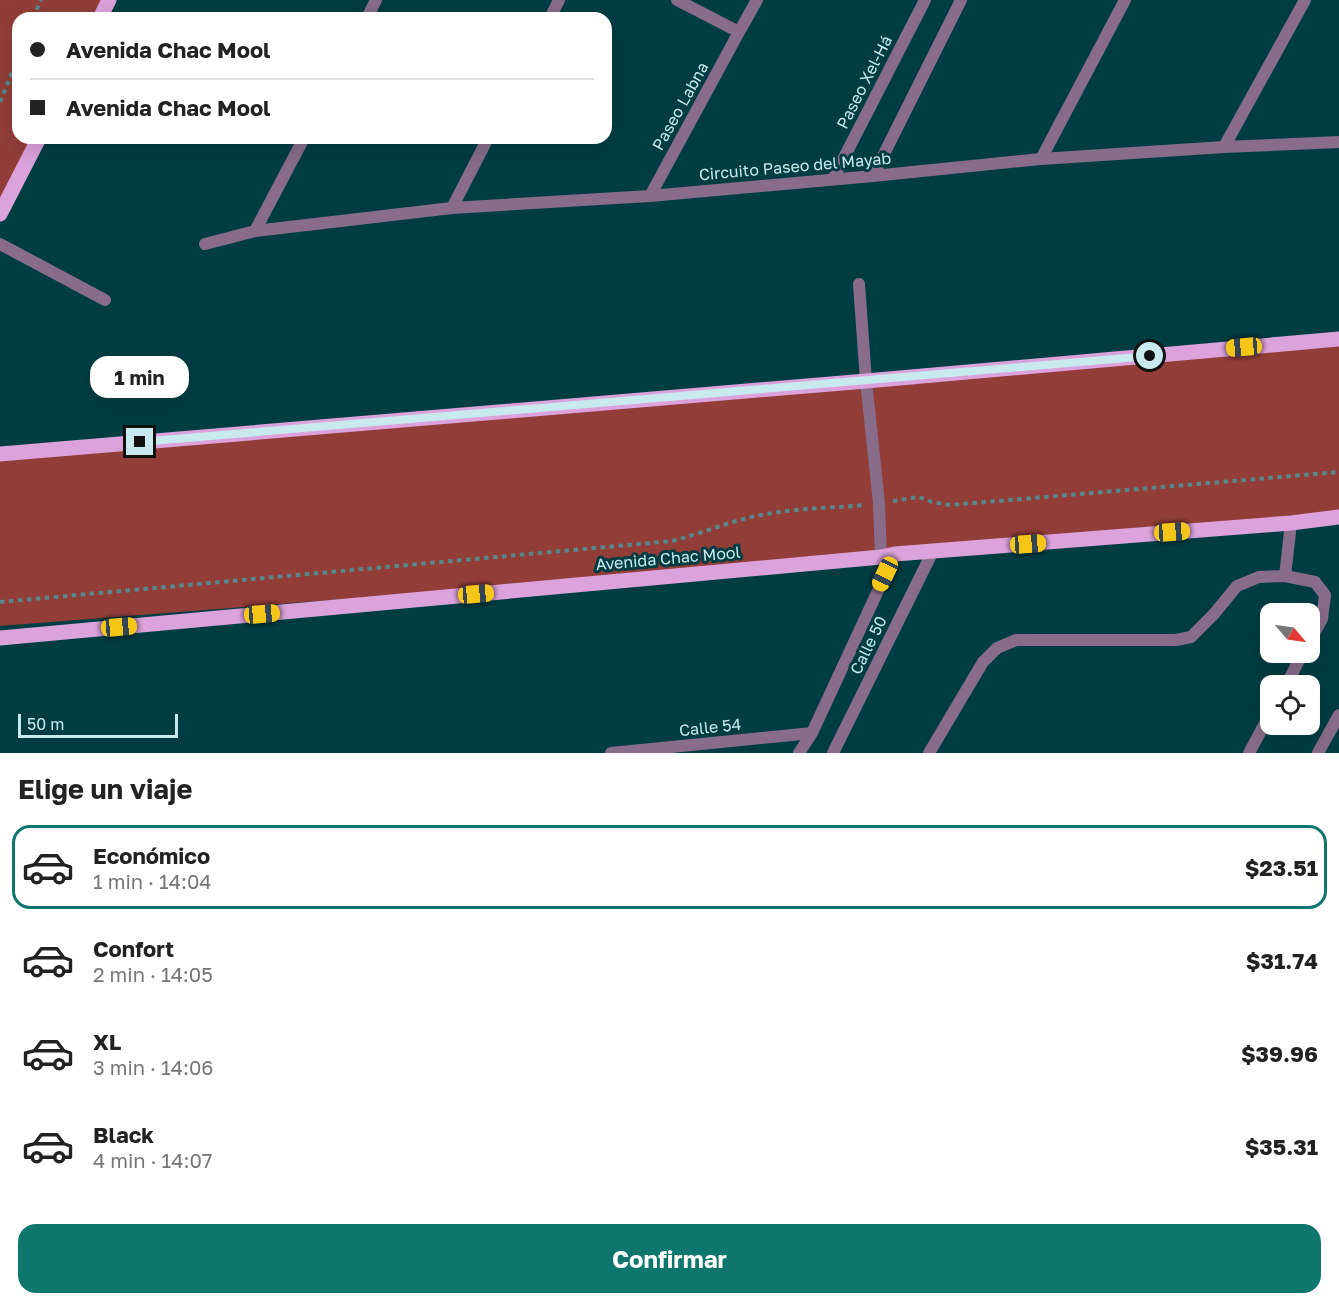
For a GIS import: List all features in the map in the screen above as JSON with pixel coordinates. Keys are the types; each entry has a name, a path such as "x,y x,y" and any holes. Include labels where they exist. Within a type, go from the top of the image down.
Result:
{"main road":[{"path":"0,214 36,144"},
{"path":"0,454 1339,339"},
{"name":"Avenida Chac Mool","path":"0,638 888,555 1291,523 1339,517"}],"street":[{"path":"677,0 739,32"},
{"name":"Paseo Labna","path":"650,196 757,0"},
{"name":"Paseo Xel-Há","path":"833,179 925,0"},
{"path":"873,176 961,0"},
{"path":"1041,159 1125,0"},
{"path":"1224,147 1305,0"},
{"name":"Circuito Paseo del Mayab","path":"205,244 255,231 452,208 650,196 1041,159 1339,142"},
{"path":"255,231 301,144"},
{"path":"452,208 485,144"},
{"path":"0,244 105,300"},
{"path":"859,284 866,381 879,503 888,555"},
{"path":"1285,576 1291,523"},
{"name":"Calle 50","path":"833,753 933,551"},
{"name":"Calle 50","path":"799,753 812,733 888,555"},
{"path":"930,753 983,662 997,648 1016,640 1176,640 1191,637 1237,586 1259,577 1285,576 1315,582 1325,595 1320,623"},
{"path":"1318,753 1339,715"},
{"name":"Calle 54","path":"611,753 812,733"},
{"path":"1249,753 1260,733"}],"path":[{"path":"0,102 12,73"},
{"path":"0,602 672,541 766,514 919,497 950,505 1339,472"}],"shaded area":[{"path":"0,0 109,0 103,12 12,12 12,144 36,144 0,214"},
{"path":"1339,339 1339,514 881,557 0,626 0,461"}],"route":[{"path":"140,442 1150,356"}]}
